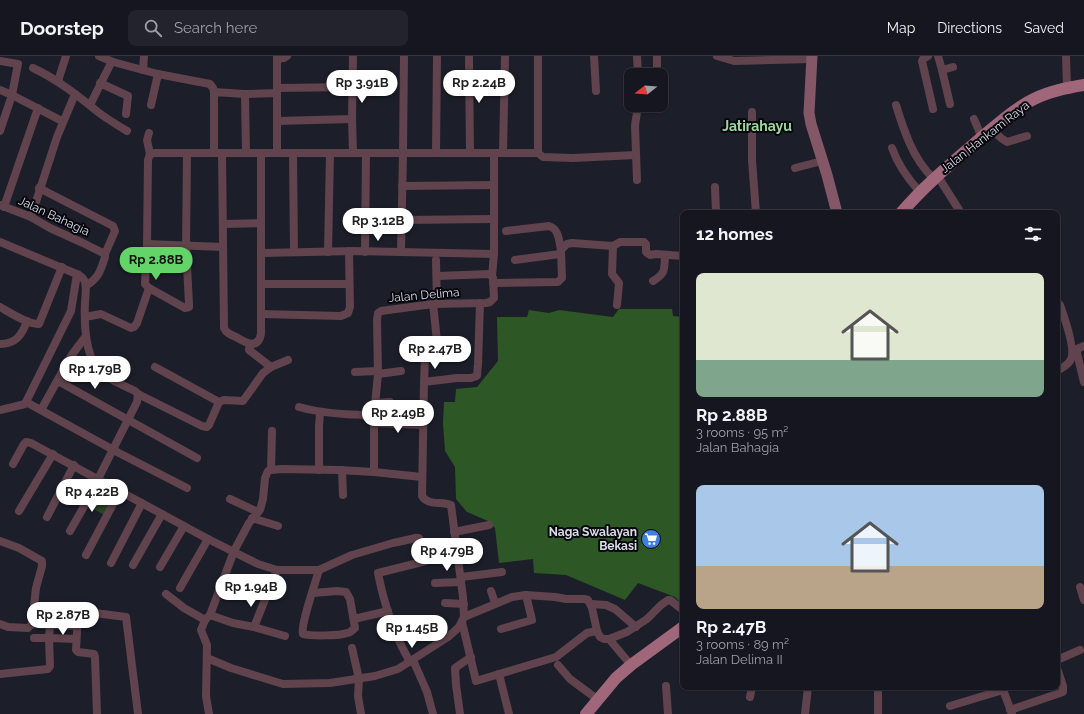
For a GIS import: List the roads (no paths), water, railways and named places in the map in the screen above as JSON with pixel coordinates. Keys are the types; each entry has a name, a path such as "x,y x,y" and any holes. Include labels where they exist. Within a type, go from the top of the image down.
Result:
{"main road":[{"name":"Jalan Hankam Raya","path":"905,210 935,177 1021,106 1034,98 1050,92 1084,85"},
{"path":"586,714 616,678 631,665 680,629"}],"street":[{"path":"58,81 66,56"},
{"path":"99,56 112,62 142,70 210,84 213,88 224,224 224,328 226,331 251,345"},
{"path":"142,70 144,56"},
{"path":"277,153 277,58 284,58 287,56"},
{"path":"353,56 353,153"},
{"path":"401,252 404,56"},
{"path":"436,56 436,153"},
{"path":"469,56 470,153"},
{"path":"503,153 505,56"},
{"path":"538,56 538,153"},
{"path":"594,56 596,91"},
{"path":"637,56 638,68"},
{"path":"657,56 657,68"},
{"path":"717,56 734,61 754,58 812,57 809,113 836,210"},
{"path":"928,56 922,61 933,109"},
{"path":"938,56 950,104"},
{"path":"1066,56 1067,88"},
{"path":"0,61 18,64 12,95 0,131"},
{"path":"90,104 112,62"},
{"path":"942,70 953,67"},
{"path":"33,68 58,81 90,104 98,112 127,131"},
{"path":"151,105 158,74"},
{"path":"100,83 128,96 126,114"},
{"path":"214,92 245,94 352,87"},
{"path":"0,90 60,120"},
{"path":"31,217 58,137 75,94"},
{"path":"245,94 246,153"},
{"path":"896,105 909,144 926,171 935,177 959,210"},
{"path":"2,206 38,108"},
{"path":"637,112 635,126 637,180"},
{"path":"752,112 752,160 756,210"},
{"path":"277,121 352,119"},
{"path":"974,119 982,138"},
{"path":"992,129 1007,142 1027,136"},
{"path":"149,133 147,140 150,154 148,160 146,284 149,288 182,307 188,308 186,246 187,153"},
{"path":"892,148 897,161 906,176 920,192"},
{"path":"150,154 154,152 538,153 543,157 573,158 636,154"},
{"path":"261,153 262,253 260,339 251,345 249,350 272,367"},
{"path":"294,153 294,252"},
{"path":"328,252 330,153"},
{"path":"365,252 366,153"},
{"path":"424,382 471,378 477,375 480,303 490,302 494,298 494,153"},
{"path":"795,168 822,161"},
{"path":"402,186 494,186"},
{"path":"715,187 716,210"},
{"path":"40,188 113,226 115,231 105,254 99,275 96,280 86,286"},
{"name":"Jalan Bahagia","path":"2,206 31,217 50,228 105,254"},
{"path":"402,220 494,219"},
{"path":"224,224 261,223"},
{"path":"437,276 488,274 493,279 558,282 562,278 561,252 557,232 552,227 549,226 506,231"},
{"path":"515,260 561,252 567,244 572,243 613,246 620,242 640,241 646,244 646,252 648,254 680,256"},
{"path":"0,242 62,267 77,274 85,280 86,336 89,350 97,368 138,394 202,426 207,427 211,423 219,402"},
{"path":"147,244 223,246"},
{"path":"613,246 612,274 619,283 617,305"},
{"path":"261,314 344,315 348,313 350,307 349,251"},
{"path":"262,253 349,251 494,254"},
{"path":"654,281 664,274 666,256"},
{"path":"436,260 437,276 435,304 438,350"},
{"path":"0,307 36,325 40,323 62,267"},
{"path":"0,410 25,404 71,311 77,274"},
{"path":"261,284 349,284"},
{"path":"85,317 101,314 131,328 134,327 149,288"},
{"name":"Jalan Delima","path":"374,472 374,419 377,373 378,313 381,311 435,304 480,303"},
{"path":"1060,308 1070,336 1078,348 1077,357 1084,382"},
{"path":"0,344 9,343 16,340 22,334 27,321"},
{"path":"41,410 71,356 86,336"},
{"path":"1060,369 1070,362 1078,348"},
{"path":"425,358 422,496 426,501 451,505 464,604 463,620 476,681 556,657 587,633 597,631"},
{"path":"155,367 219,402 224,400 243,401 263,373 288,360"},
{"path":"355,372 377,373 401,371"},
{"path":"58,381 197,458"},
{"path":"70,531 99,479 128,421 137,402 138,394"},
{"path":"26,402 113,450 187,488"},
{"path":"375,403 390,402"},
{"path":"299,407 320,412 423,424"},
{"path":"319,470 320,412"},
{"path":"271,470 272,431"},
{"path":"13,464 26,442 31,442 208,539 258,564 277,570 319,570 352,555 393,543 419,538 427,559 426,561 378,573 388,611 400,645 411,661 427,692 433,714"},
{"path":"19,511 52,454"},
{"path":"46,516 74,465"},
{"path":"209,714 206,696 207,645 201,630 234,551 263,499 266,474 271,470 342,470 422,477"},
{"path":"342,470 343,495"},
{"path":"86,555 120,491"},
{"path":"230,499 255,515 278,526"},
{"path":"111,562 142,503"},
{"path":"133,565 162,514"},
{"path":"454,532 489,525"},
{"path":"160,567 184,526"},
{"path":"180,588 208,539"},
{"path":"0,541 19,548 42,561 36,588 32,624 28,628 8,627 0,624"},
{"path":"254,627 277,570"},
{"path":"313,593 337,591 346,592 350,599 355,628 350,633 308,636 303,634 302,631 304,620 319,570"},
{"path":"434,583 502,572"},
{"path":"1080,587 1084,600"},
{"path":"490,591 495,603"},
{"path":"166,594 184,608 207,617 254,627 285,636"},
{"path":"207,658 231,668 283,684 322,684 359,679 391,672 448,637 463,620 495,603 512,597 526,595 566,599 584,599 591,604 606,605 623,614 636,627"},
{"path":"501,629 532,620 526,595"},
{"path":"611,641 636,627 668,600 680,608"},
{"path":"445,603 464,604"},
{"path":"591,604 597,631 601,638 611,641 631,665"},
{"path":"354,619 388,611"},
{"path":"96,714 95,657 94,654 91,653 77,652 76,639 79,612 126,618 138,714"},
{"path":"32,624 77,626"},
{"path":"0,674 48,669 50,666 50,625"},
{"path":"34,638 76,639"},
{"path":"352,648 359,679 358,696 360,714"},
{"path":"1060,659 1080,650"},
{"path":"460,714 455,668 471,657"},
{"path":"558,665 570,679 597,699"},
{"path":"499,674 509,714"},
{"path":"1003,690 1011,712 1063,692 1060,677"},
{"path":"666,686 668,714"},
{"path":"750,697 751,690"},
{"path":"805,714 808,690"},
{"path":"878,690 878,714"},
{"path":"950,706 1000,690"}],"place":[{"name":"Naga Swalayan Bekasi","path":"651,539"}],"district":[{"name":"Jatirahayu","path":"757,126"}]}
